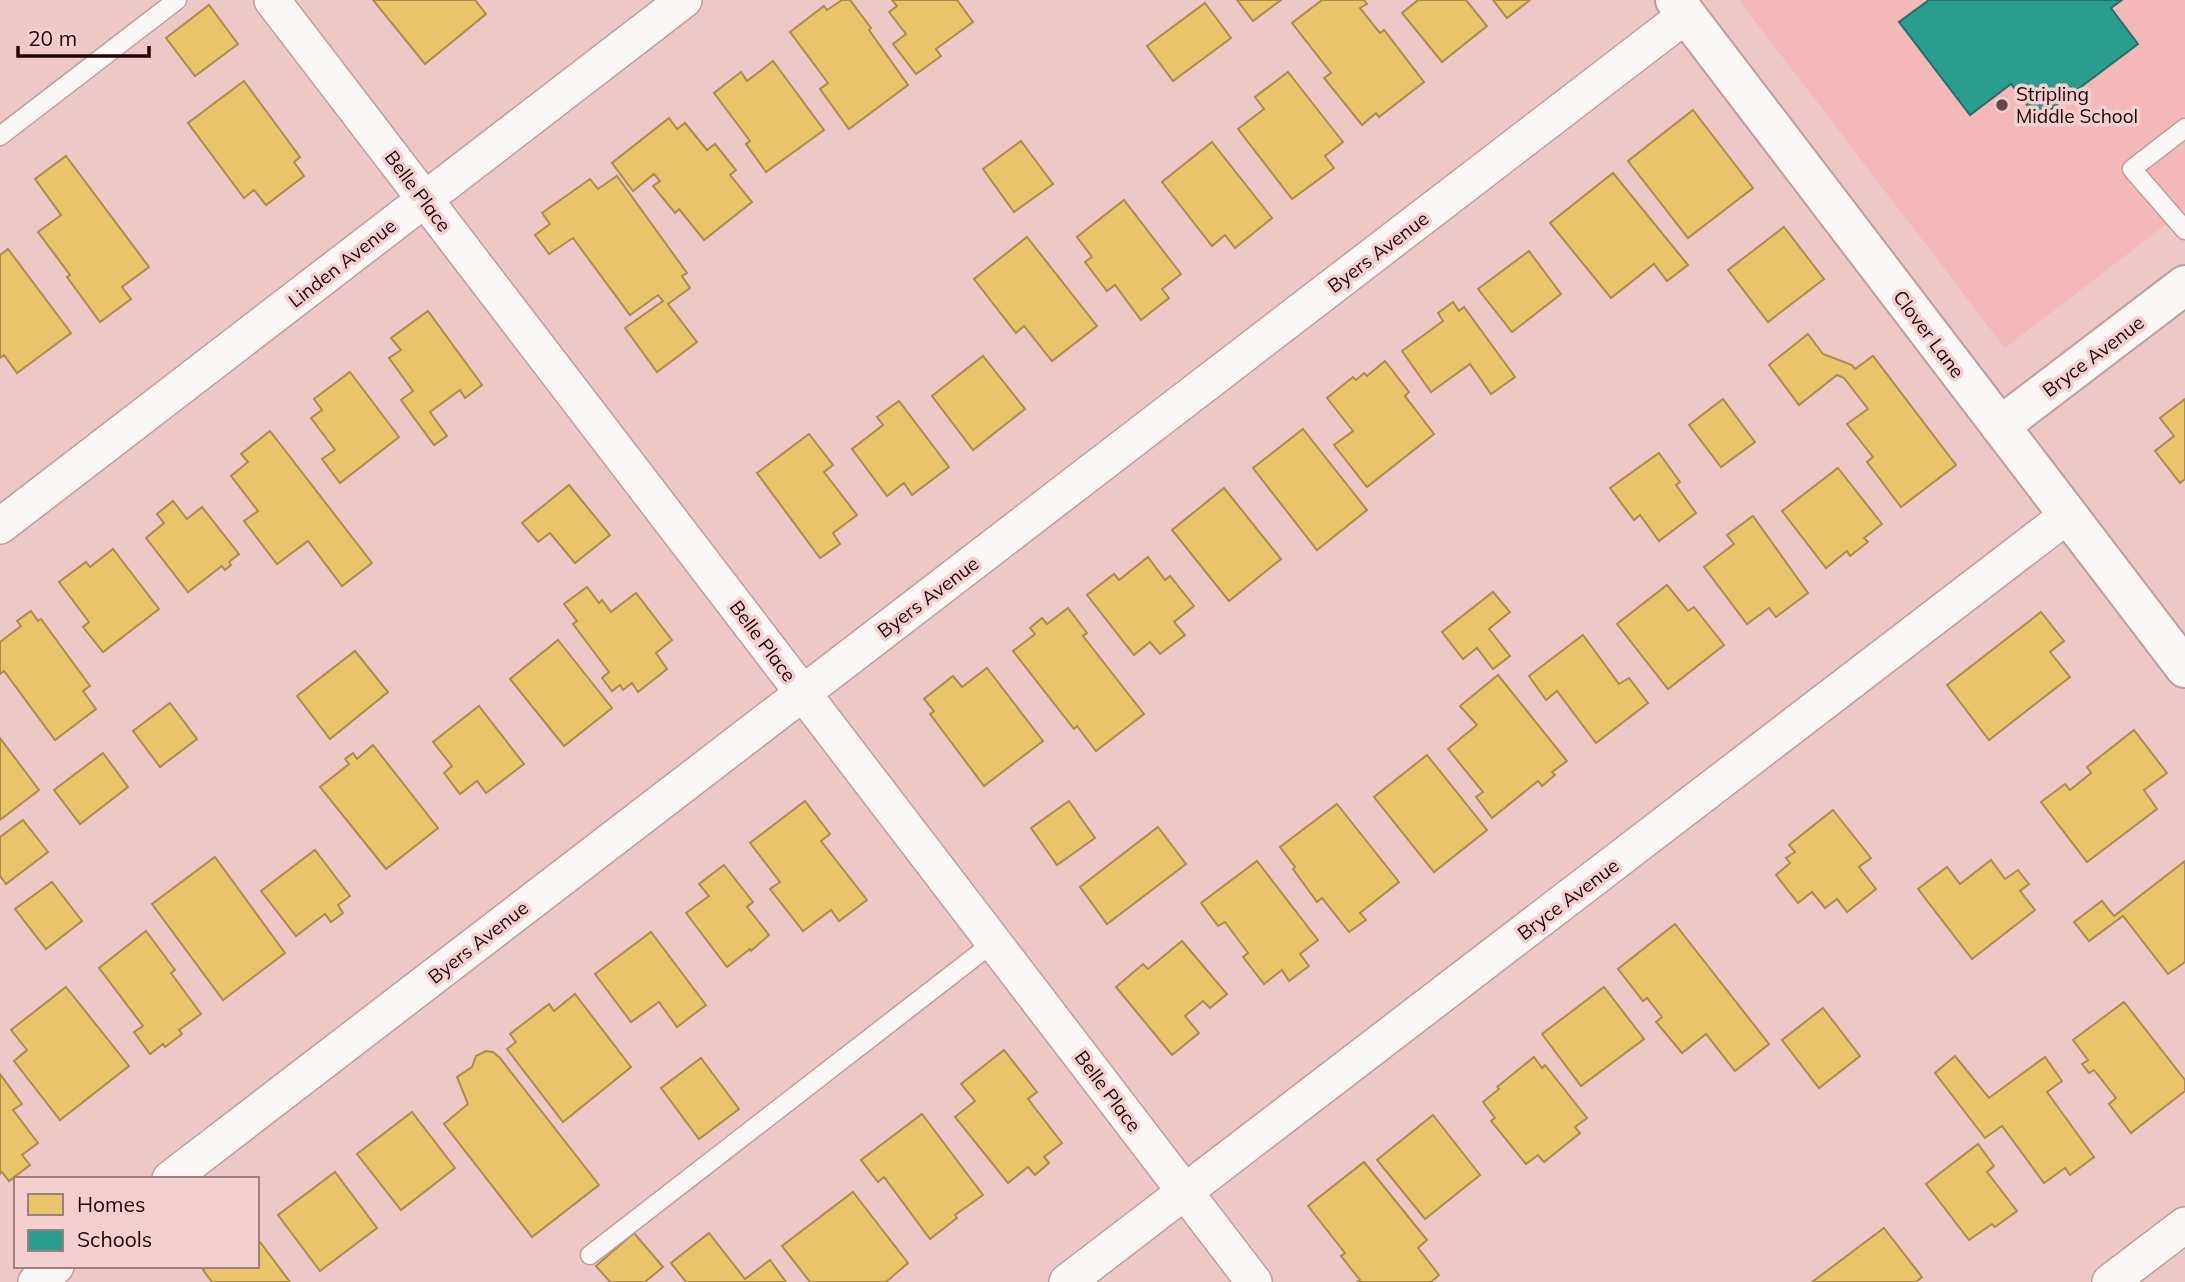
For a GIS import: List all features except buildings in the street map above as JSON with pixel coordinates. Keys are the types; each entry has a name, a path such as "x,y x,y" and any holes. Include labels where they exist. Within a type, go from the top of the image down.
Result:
{"street":[{"name":"Belle Place","path":"272,0 1254,1282"},
{"name":"Linden Avenue","path":"0,526 684,0"},
{"name":"Clover Lane","path":"1681,8 2185,668"},
{"name":"Byers Avenue","path":"173,1177 803,693 1681,8"},
{"name":"Bryce Avenue","path":"2000,426 2185,285"},
{"name":"Bryce Avenue","path":"1067,1282 2068,515"},
{"path":"2110,1282 2185,1225"},
{"path":"36,1282 54,1268"}],"lane":[{"path":"0,136 177,0"},
{"path":"2185,128 2132,169 2185,230"},
{"path":"590,1255 994,942"}],"shaded area":[{"name":"Stripling Middle School","path":"1739,0 2185,0 2185,210 2005,348"}],"place":[{"name":"Stripling Middle School","path":"2002,105"}]}
